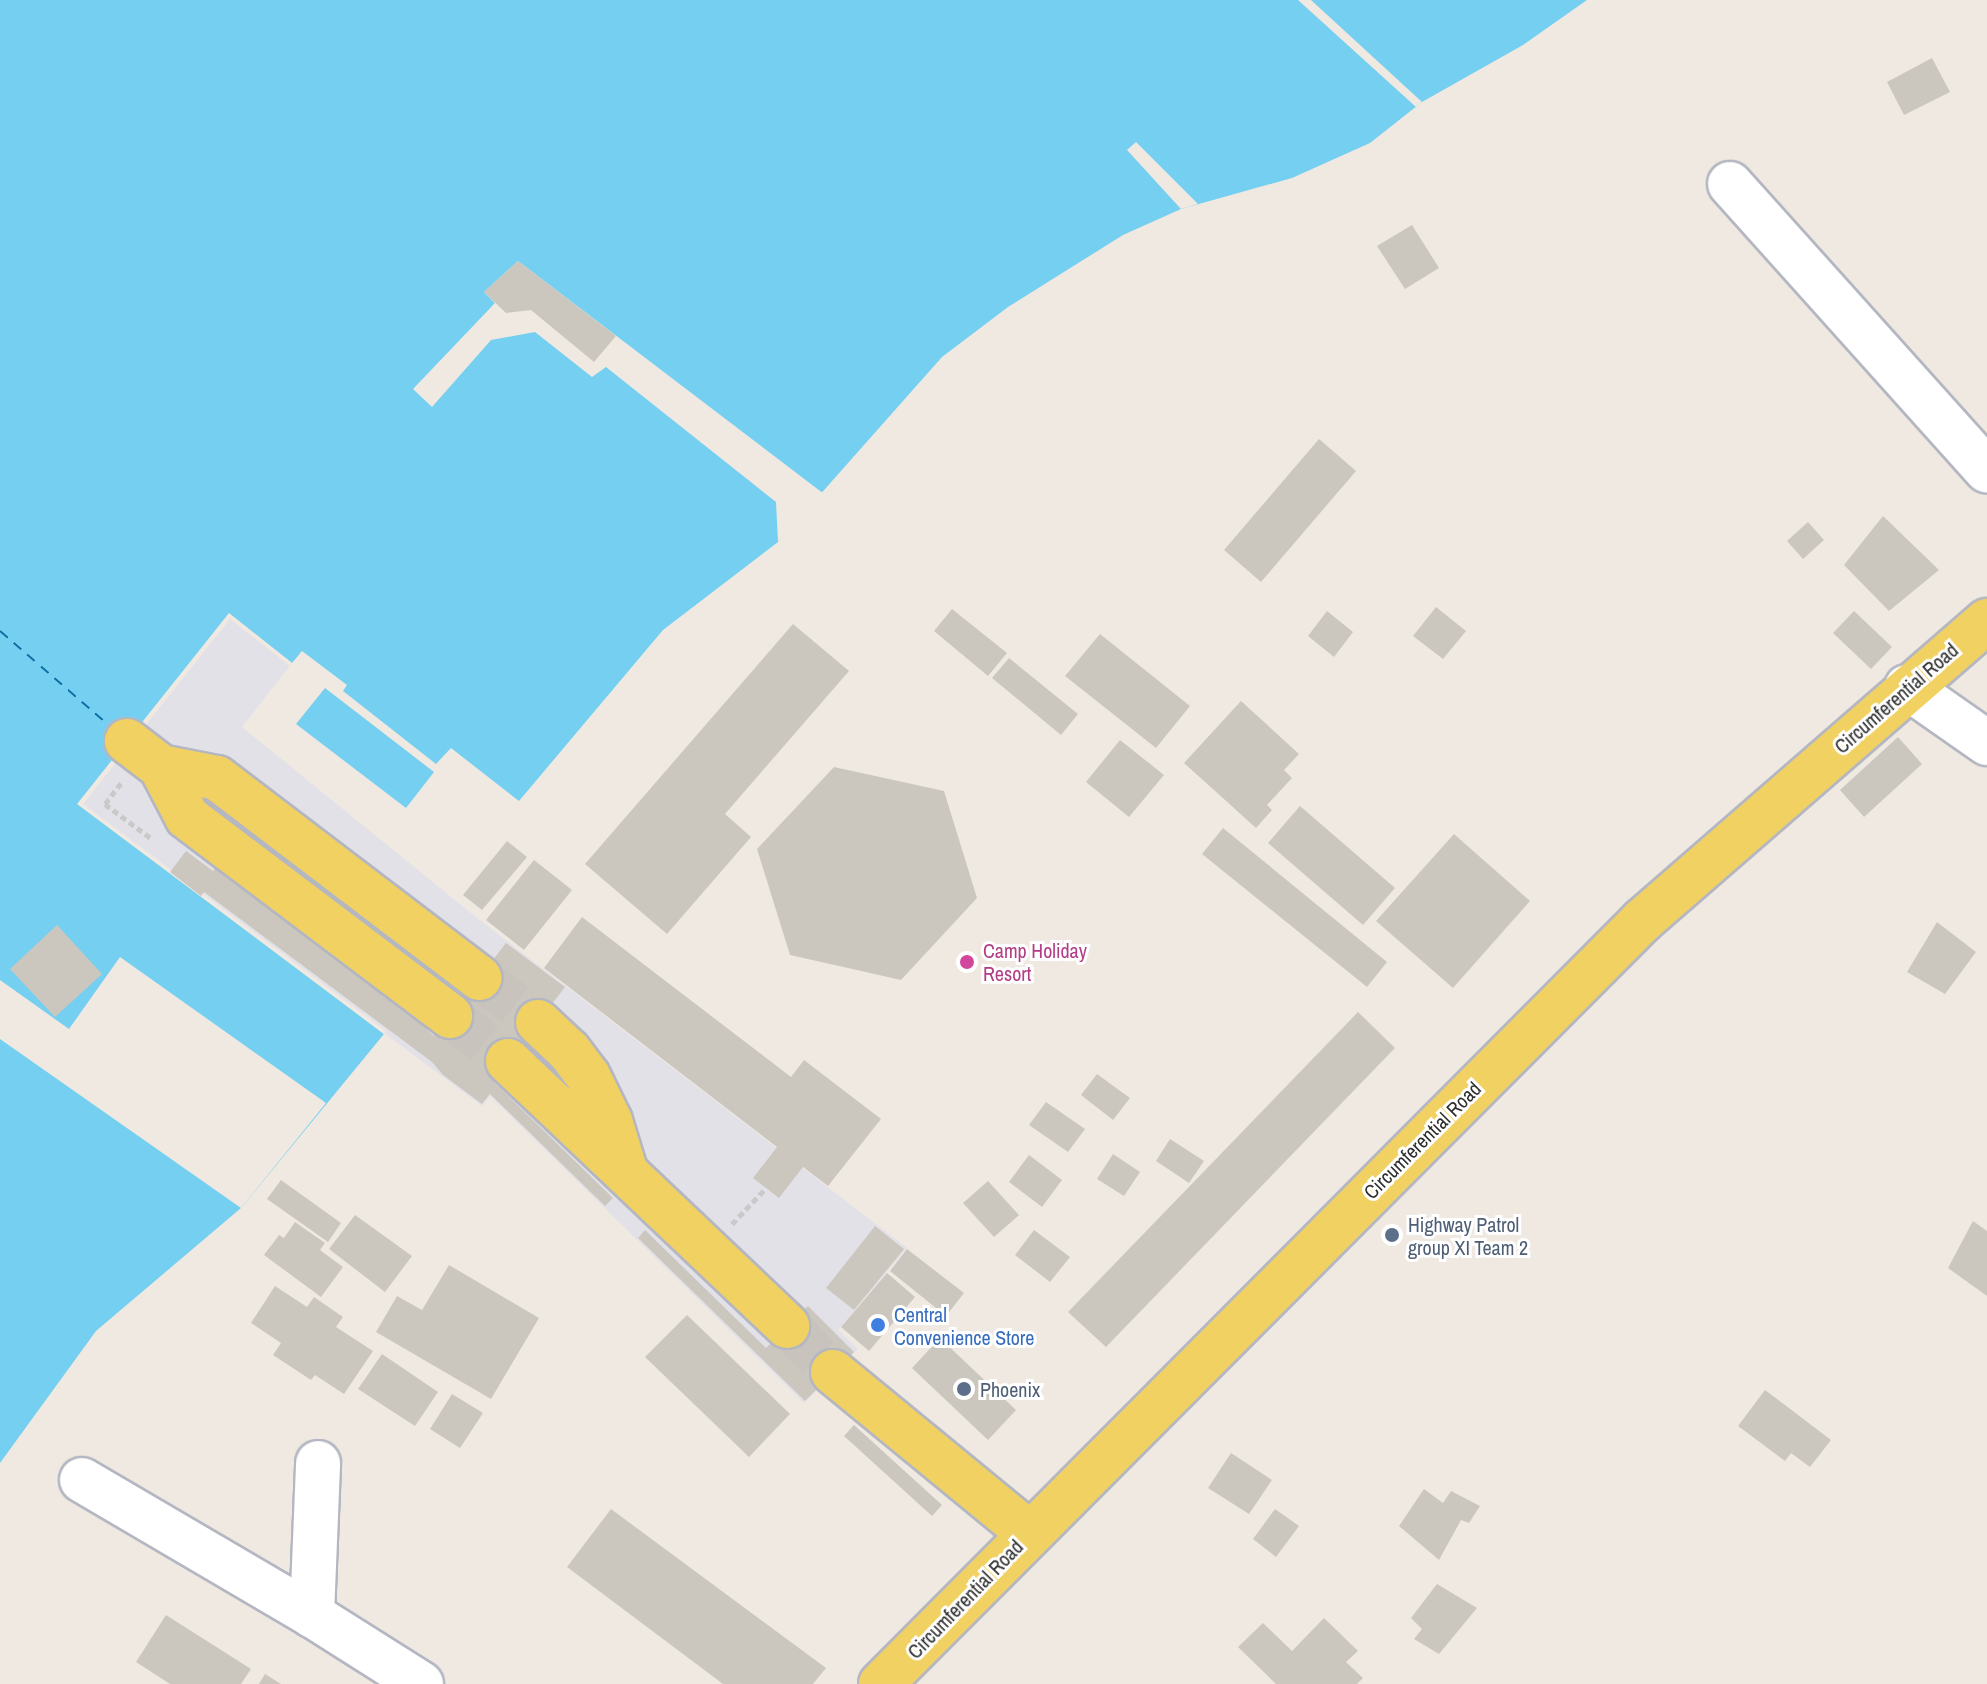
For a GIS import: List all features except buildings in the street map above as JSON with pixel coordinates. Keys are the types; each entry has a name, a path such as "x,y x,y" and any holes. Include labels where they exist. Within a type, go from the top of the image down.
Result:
{"main road":[{"name":"Circumferential Road","path":"881,1684 1643,920 1907,687 1987,621"},
{"path":"127,741 161,767 187,817 450,1016"},
{"path":"161,767 217,778 480,978"},
{"path":"538,1022 569,1051 588,1076 610,1121 625,1172"},
{"path":"508,1061 787,1326"},
{"path":"833,1372 1029,1533"}],"street":[{"path":"1730,184 1987,470"},
{"path":"1907,687 1987,743"},
{"path":"312,1615 318,1463"},
{"path":"82,1480 312,1615 421,1684"}],"shaded area":[{"path":"229,613 292,663 242,727 477,918 907,1248 838,1330 858,1349 804,1403 490,1096 482,1106 77,804"}],"water":[{"path":"0,0 1587,0 1523,45 1422,102 1370,143 1292,178 1181,209 1123,235 1008,307 942,357 778,542 663,630 519,801 451,748 436,764 343,691 347,685 302,651 292,663 229,614 78,804 384,1034 241,1208 96,1331 0,1463"},
{"path":"325,688 434,772 406,808 296,724"}],"pier":[{"path":"1298,0 1311,0 1422,102 1416,107"},
{"path":"1136,142 1198,204 1181,209 1127,150"},
{"path":"518,261 824,494 778,542 776,502 606,367 592,377 535,332 491,340 432,407 413,389 495,303 484,292"},
{"path":"229,613 292,663 290,666 230,619 83,804 386,1031 384,1034 77,804"},
{"path":"120,957 326,1103 241,1208 0,1039 0,980 69,1029"}],"ferry route":[{"path":"0,631 111,727"}],"tunnel":[{"path":"480,978 538,1022"},
{"path":"450,1016 508,1061"},
{"path":"787,1326 833,1372"}],"place":[{"name":"Camp Holiday Resort","path":"967,962"},
{"name":"Highway Patrol group XI Team 2","path":"1392,1235"},
{"name":"Central Convenience Store","path":"878,1325"},
{"name":"Phoenix","path":"964,1389"}]}
